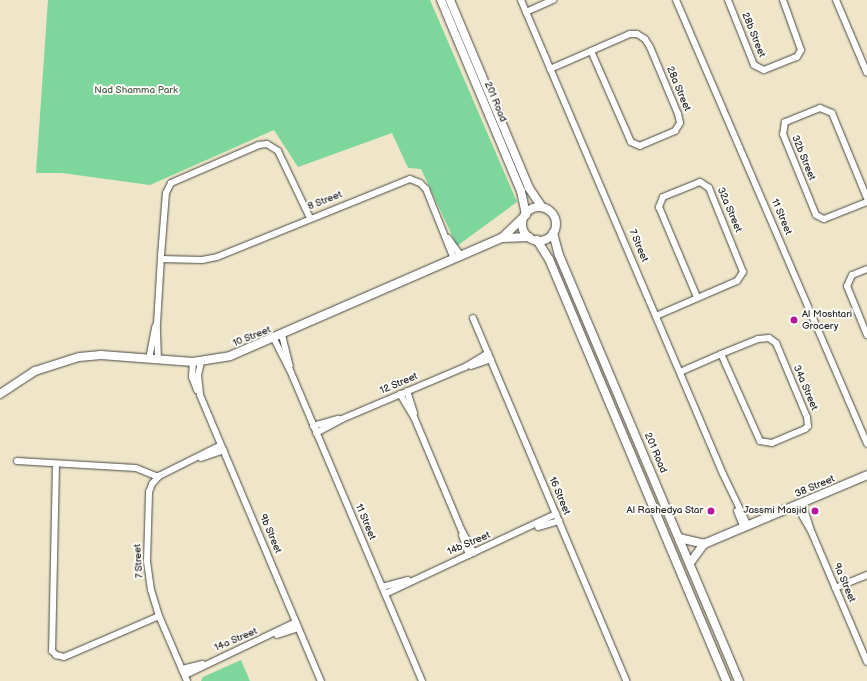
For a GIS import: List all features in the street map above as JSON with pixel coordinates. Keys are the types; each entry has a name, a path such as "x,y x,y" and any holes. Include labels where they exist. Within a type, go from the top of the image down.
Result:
{"street":[{"name":"201 Road","path":"441,0 521,191 525,216"},
{"name":"201 Road","path":"450,0 529,188 542,207"},
{"name":"7 Street","path":"521,0 746,527"},
{"path":"526,12 553,0"},
{"name":"11 Street","path":"676,0 867,445"},
{"name":"28b Street","path":"728,0 754,65 764,70 797,57 801,50 783,0"},
{"path":"836,0 867,73"},
{"name":"28a Street","path":"550,69 591,50 630,34 638,34 645,39 680,119 675,131 640,146 632,142 591,50"},
{"name":"32b Street","path":"867,198 832,113 820,108 785,122 782,126 783,134 816,215 824,219 867,202"},
{"path":"153,359 157,324 166,193 169,186 176,179 263,144 278,151 308,219"},
{"name":"8 Street","path":"161,256 182,260 217,257 410,179 420,183 426,189 446,235 458,258"},
{"name":"32a Street","path":"656,316 737,281 743,272 709,188 700,182 663,197 659,207 697,297"},
{"path":"542,207 554,215 556,224 553,233 544,240 537,240 529,237 523,228 525,216 533,208 542,207"},
{"name":"10 Street","path":"0,394 35,371 68,359 101,355 197,362 230,356 278,337 502,238 525,216"},
{"name":"201 Road","path":"553,233 559,255 739,681"},
{"name":"10 Street","path":"502,238 529,237"},
{"path":"537,240 549,259 726,681"},
{"path":"867,269 852,275 847,286 867,335"},
{"name":"16 Street","path":"473,318 626,681"},
{"name":"11 Street","path":"278,337 313,426 422,681"},
{"name":"34a Street","path":"680,372 721,354 758,339 773,340 807,417 808,421 805,429 772,444 760,441 721,354"},
{"name":"12 Street","path":"316,433 342,419 489,356"},
{"name":"9b Street","path":"197,362 200,395 321,681"},
{"path":"407,391 414,417 472,554"},
{"path":"400,394 414,417"},
{"name":"12 Street","path":"313,426 342,419"},
{"path":"136,468 152,484 158,477 222,448"},
{"path":"17,461 136,468 158,477"},
{"path":"56,464 52,651 58,656 64,657 159,616"},
{"name":"38 Street","path":"704,544 867,475"},
{"name":"7 Street","path":"152,484 149,492 147,561 151,590 159,616 185,675"},
{"name":"9a Street","path":"799,504 867,662"},
{"name":"14b Street","path":"385,594 413,579 532,528 556,514"},
{"name":"14b Street","path":"532,528 559,521"},
{"path":"679,538 704,544 690,564"},
{"path":"835,588 867,575"},
{"name":"14b Street","path":"382,587 413,579"},
{"name":"14a Street","path":"185,675 208,663 297,625"}],"green space":[{"name":"Nad Shamma Park","path":"48,0 430,0 517,202 457,246 421,169 408,168 392,133 298,167 274,130 150,185 62,173 36,173"},
{"path":"241,660 250,681 201,681 203,677"}],"place":[{"name":"Al Moshtari Grocery","path":"794,320"},
{"name":"Al Rashedya Star","path":"711,511"},
{"name":"Jassmi Masjid","path":"815,511"}]}
